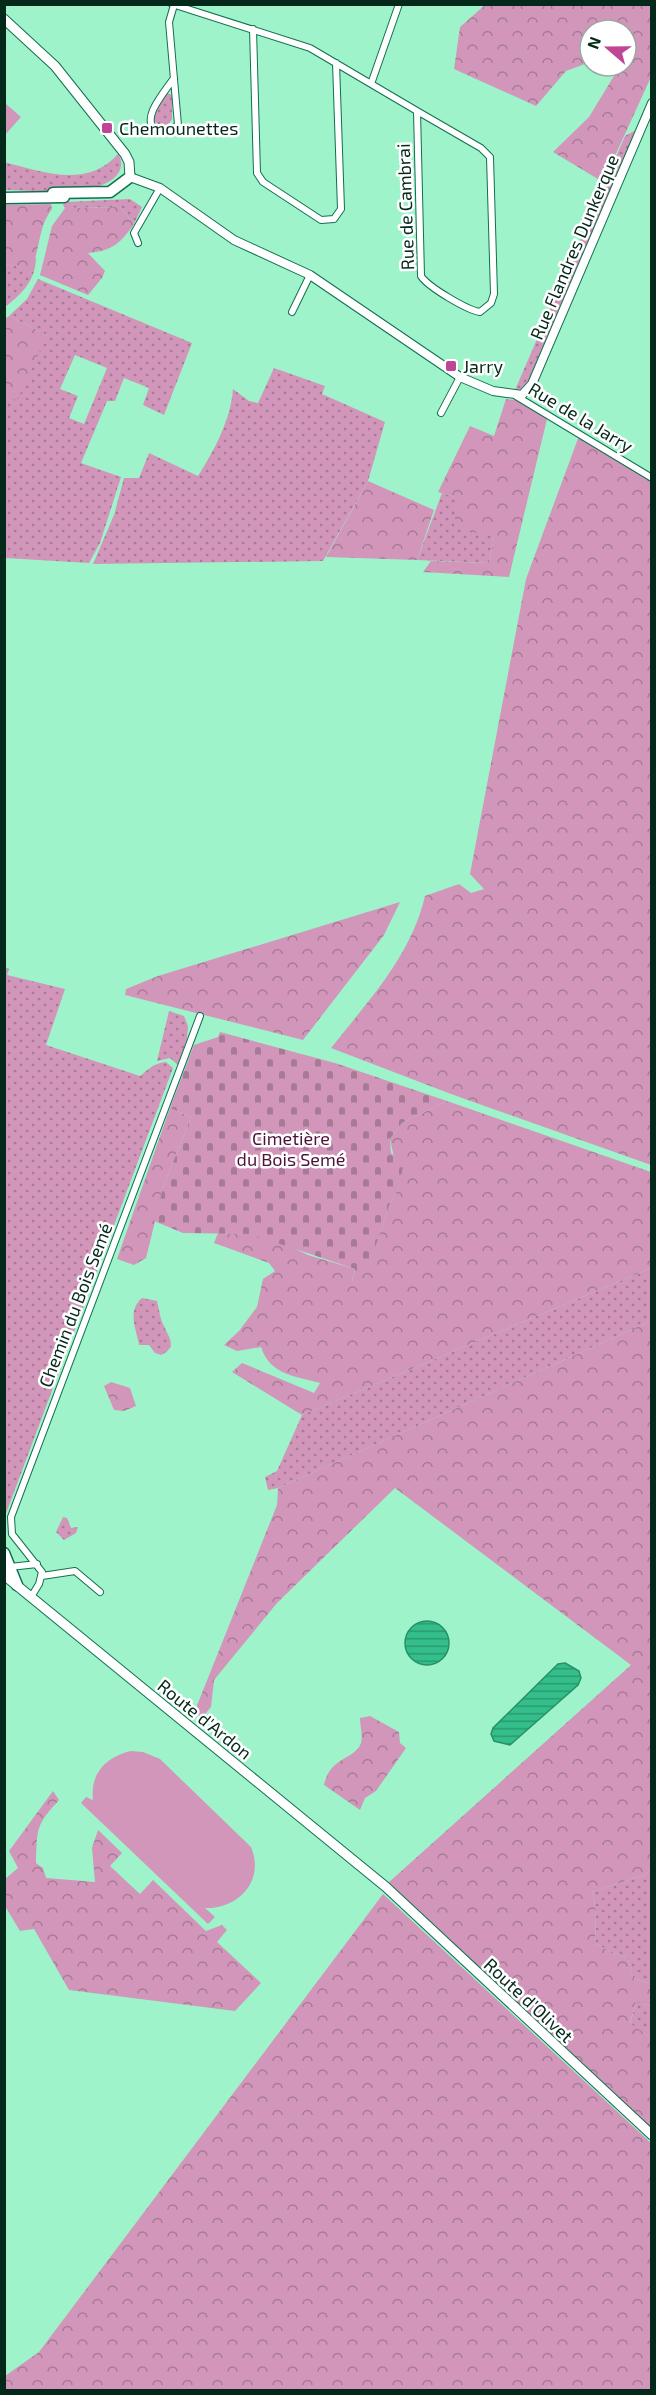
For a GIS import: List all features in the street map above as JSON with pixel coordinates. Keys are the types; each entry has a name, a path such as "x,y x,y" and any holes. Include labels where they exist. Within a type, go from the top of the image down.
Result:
{"main road":[{"path":"4,19 55,66 72,86 125,154 129,162 130,177 127,186 111,196 4,196"},
{"path":"4,196 110,192 130,177"},
{"path":"4,1553 7,1571 17,1585"},
{"name":"Route d'Ardon","path":"17,1585 386,1887"},
{"name":"Route d'Olivet","path":"386,1887 651,2135"}],"street":[{"path":"371,84 399,4"},
{"path":"174,78 153,110 150,120 153,128 162,133 170,132 178,124 174,78 169,22 173,5 310,48 417,111"},
{"path":"253,29 257,173 263,182 321,220 334,219 341,209 336,63"},
{"name":"Rue Flandres Dunkerque","path":"516,396 527,392 532,384 651,102"},
{"name":"Rue de Cambrai","path":"417,111 481,148 490,157 494,294 491,303 480,312 448,296 424,281 421,276 417,111"},
{"name":"Rue de la Jarry","path":"130,177 160,188 234,240 310,275 460,377 493,391 516,396 651,478"},
{"path":"138,243 134,233 160,188"},
{"path":"292,312 310,275"},
{"path":"441,412 460,377"},
{"name":"Chemin du Bois Semé","path":"42,1575 37,1564 12,1534 11,1517 200,1016"},
{"path":"7,1571 37,1564"},
{"path":"32,1597 42,1575 75,1572 100,1592"}],"green space":[{"path":"485,5 651,5 651,77 603,182 553,152 589,117 613,78 638,78 638,18 578,18 578,66 566,71 536,106 454,69 460,27"},
{"path":"167,93 172,95 172,119 168,125 161,127 153,120 154,111"},
{"path":"6,104 21,117 5,135 4,105"},
{"path":"636,130 528,381 521,389 515,390 625,136"},
{"path":"118,154 121,163 119,172 111,181 98,186 66,191 5,190 4,162 49,173 79,175 106,165"},
{"path":"130,199 142,207 134,224 120,207 65,208 63,205 65,202"},
{"path":"51,204 52,209 44,224 36,256 29,272 23,264 20,267 5,264 5,205"},
{"path":"120,207 134,224 115,245 88,253 105,271 88,295 40,275 52,226 65,208"},
{"path":"36,256 31,279 5,307 5,264 20,267 23,263 32,266"},
{"path":"38,279 192,343 164,415 143,405 149,388 124,378 115,401 107,401 81,463 121,477 100,543 89,563 5,558 4,393 9,394 47,335 9,316 27,299","holes":["75,355 107,368 84,424 69,418 78,396 60,389"]},
{"path":"9,316 47,335 17,401 5,393 5,319"},
{"path":"274,368 325,386 322,394 385,422 368,481 323,561 93,564 114,515 124,478 139,478 149,453 198,476 221,434 229,412 233,389 249,401 258,403"},
{"path":"506,399 516,400 547,419 509,577 423,572 431,561 489,563 494,537 454,527 458,498 438,492 470,426 494,436"},
{"path":"579,436 651,481 651,1165 451,1094 331,1048 374,995 399,958 410,938 425,896 459,884 471,893 484,889 470,874 526,579"},
{"path":"368,481 434,510 417,560 326,557"},
{"path":"442,493 458,498 494,537 489,563 417,560"},
{"path":"400,902 384,935 303,1040 125,995 126,989 158,976"},
{"path":"5,967 9,969 7,975 65,989 46,1045 140,1076 152,1067 166,1062 173,1068 5,1516"},
{"path":"169,1011 184,1016 188,1026 187,1039 178,1065 170,1058 157,1061"},
{"name":"Cimetière du Bois Semé","path":"220,1032 335,1063 447,1101 402,1123 390,1139 391,1153 403,1164 400,1185 389,1206 367,1272 352,1282 355,1269 250,1234 183,1233 154,1221 164,1185 191,1117 170,1108 194,1045 218,1037"},
{"path":"447,1101 651,1172 651,1268 302,1415 232,1372 242,1363 314,1393 320,1383 277,1369 270,1363 261,1347 237,1351 224,1345 239,1331 257,1307 263,1279 275,1271 269,1263 214,1243 218,1233 250,1234 277,1240 308,1255 355,1269 352,1281 367,1271 389,1206 400,1185 390,1139 402,1123"},
{"path":"170,1108 191,1117 164,1185 146,1258 134,1265 117,1259"},
{"path":"651,1268 651,1321 278,1488 268,1490 265,1477 277,1471 302,1415"},
{"path":"142,1298 157,1301 170,1338 169,1349 161,1355 155,1353 149,1345 139,1345 134,1314 137,1303"},
{"path":"651,1321 651,1865 647,1874 592,1892 596,1910 595,1944 628,1959 633,1978 651,1984 651,2006 636,2002 630,2023 651,2038 651,2129 388,1883 631,1665 395,1488 277,1603 214,1680 211,1707 200,1720 196,1708 277,1505 278,1488"},
{"path":"111,1382 130,1388 136,1406 124,1411 114,1410 104,1386"},
{"path":"63,1517 67,1518 71,1528 78,1527 76,1533 64,1540 56,1532"},
{"path":"370,1716 399,1732 400,1743 406,1748 376,1791 365,1798 360,1810 324,1785 331,1769 358,1748 362,1740 360,1718"},
{"path":"131,1751 143,1752 160,1759 251,1847 254,1859 252,1881 238,1898 228,1904 205,1908 215,1917 208,1924 81,1803 86,1797 93,1800 94,1782 97,1774 107,1762"},
{"path":"53,1791 59,1800 42,1822 37,1842 36,1863 43,1868 46,1878 95,1882 92,1848 98,1830 122,1853 110,1866 140,1894 153,1880 206,1931 222,1925 227,1930 217,1942 261,1983 235,2011 69,1990 34,1929 20,1931 5,1906 5,1879 18,1868 9,1851"},
{"path":"651,1865 651,1984 633,1978 628,1959 595,1944 596,1910 592,1892 647,1874"},
{"path":"383,1894 651,2143 651,2390 5,2390 5,2376 39,2352"},
{"path":"636,2002 651,2006 651,2038 630,2024"}],"shaded area":[{"path":"427,1621 436,1622 443,1627 448,1634 448,1652 443,1659 436,1664 427,1665 418,1664 411,1659 406,1652 405,1643 406,1634 411,1627 418,1622"},
{"path":"565,1663 579,1671 581,1678 578,1685 510,1745 494,1741 491,1734 493,1728 558,1664"}],"place":[{"name":"Chemounettes","path":"107,128"},
{"name":"Jarry","path":"451,366"}]}
